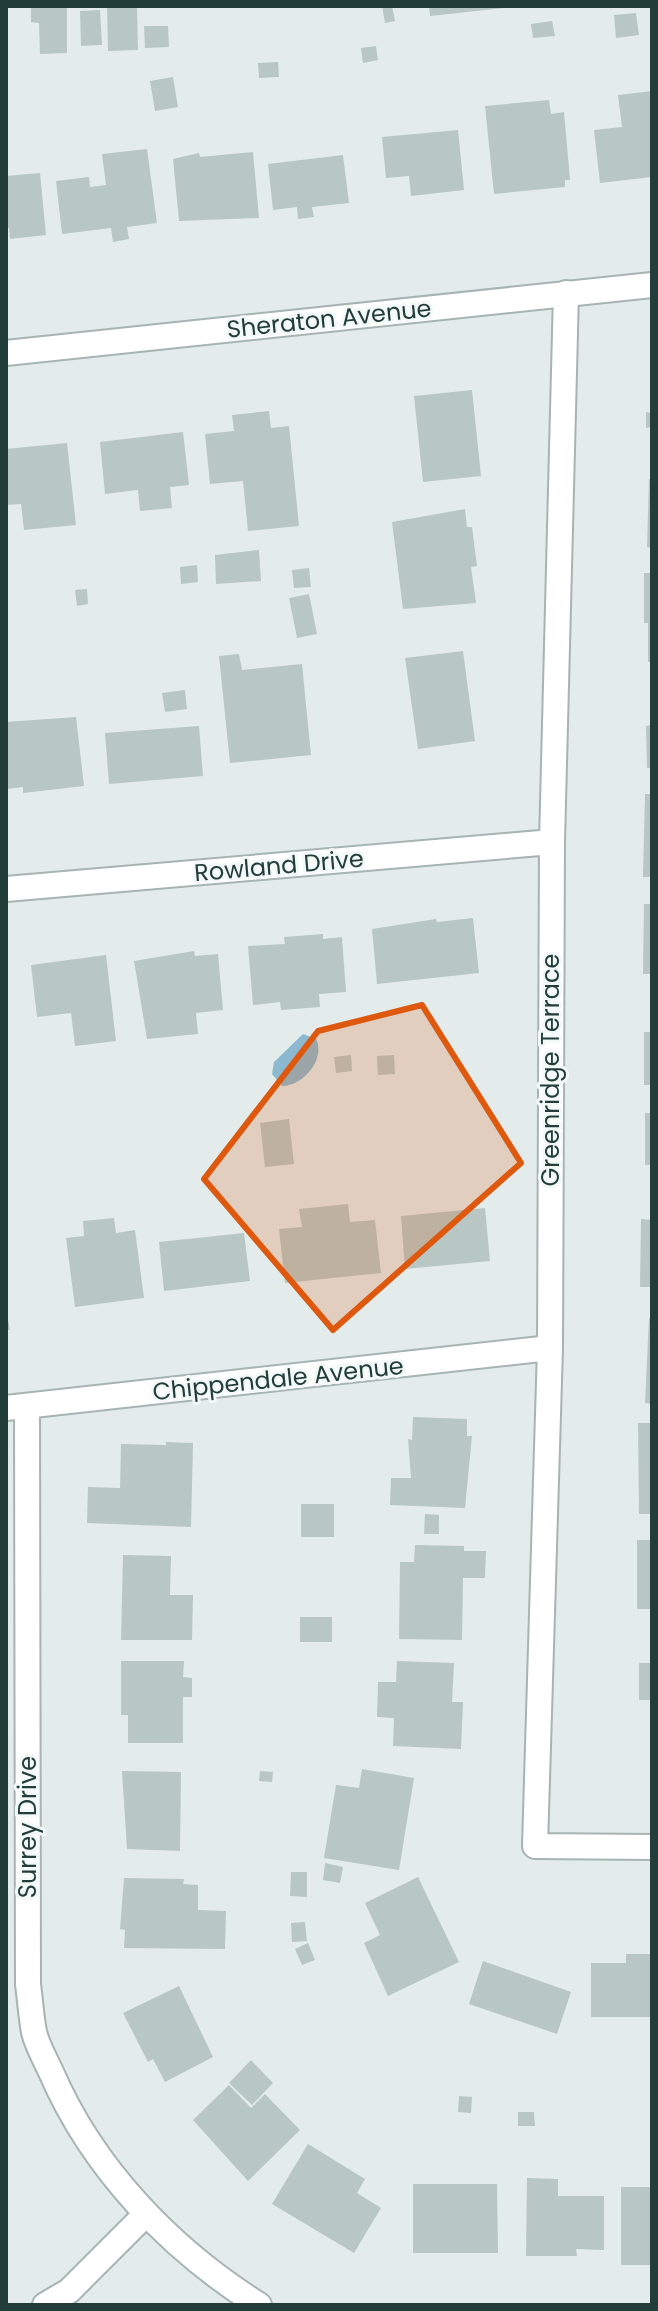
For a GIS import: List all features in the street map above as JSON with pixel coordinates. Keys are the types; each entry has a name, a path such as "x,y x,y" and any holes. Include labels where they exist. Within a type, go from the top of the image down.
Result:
{"street":[{"name":"Sheraton Avenue","path":"6,353 652,285"},
{"name":"Greenridge Terrace","path":"566,293 552,842 550,1348 535,1846 652,1847"},
{"name":"Rowland Drive","path":"6,889 552,842"},
{"name":"Chippendale Avenue","path":"17,1407 550,1348"},
{"name":"Surrey Drive","path":"17,1407 28,1984 34,2034 68,2106 97,2153 145,2215 230,2287 259,2305"},
{"path":"45,2305 69,2291 145,2215"}],"highlighted area":[{"path":"422,1005 521,1163 333,1330 204,1179 318,1031"}],"water":[{"path":"303,1034 316,1039 318,1055 315,1063 298,1081 282,1086 272,1074 274,1062"}],"building":[{"path":"31,6 67,6 67,53 40,54 39,23 31,22"},
{"path":"107,6 137,6 138,50 108,51"},
{"path":"382,6 392,6 395,21 385,23"},
{"path":"429,6 503,6 504,8 430,16"},
{"path":"100,10 102,45 81,46 80,11"},
{"path":"636,13 639,35 616,38 614,15"},
{"path":"552,21 555,36 533,38 531,24"},
{"path":"144,26 168,26 169,47 145,48"},
{"path":"376,46 378,60 363,63 361,48"},
{"path":"278,62 279,77 259,78 258,63"},
{"path":"173,77 178,107 155,111 150,81"},
{"path":"652,91 652,177 600,183 594,130 622,127 618,95"},
{"path":"549,100 551,114 564,112 570,180 565,180 565,187 494,194 485,106"},
{"path":"458,130 464,190 411,196 409,176 386,178 382,137"},
{"path":"147,149 157,223 127,227 129,239 113,242 111,228 62,234 56,181 89,177 90,187 106,185 102,154"},
{"path":"253,152 259,218 179,221 173,159 199,153 200,157"},
{"path":"343,155 349,203 312,207 314,217 298,219 297,207 273,210 268,164"},
{"path":"40,173 46,235 10,239 9,228 6,228 6,176"},
{"path":"472,390 481,476 423,482 414,396"},
{"path":"269,411 271,428 289,426 299,526 248,531 243,481 210,484 205,434 234,431 232,415"},
{"path":"646,412 652,413 652,427 646,428"},
{"path":"183,432 189,485 170,487 172,508 140,511 138,490 105,494 100,442"},
{"path":"67,443 76,525 24,530 21,504 6,505 6,449"},
{"path":"649,479 652,480 652,548 647,547"},
{"path":"465,509 467,527 472,527 477,566 471,567 476,603 403,609 392,522"},
{"path":"259,550 261,581 216,584 215,555"},
{"path":"197,565 198,582 181,584 180,567"},
{"path":"309,568 311,587 294,588 292,570"},
{"path":"644,573 652,573 652,662 648,662 648,623 644,623"},
{"path":"87,589 88,604 77,606 75,590"},
{"path":"309,594 317,634 297,638 289,598"},
{"path":"463,651 475,741 418,749 405,658"},
{"path":"239,654 242,670 302,664 311,755 230,763 219,656"},
{"path":"185,690 187,709 165,712 162,693"},
{"path":"76,717 84,786 23,793 23,787 6,789 6,722"},
{"path":"652,725 652,768 647,768 646,726"},
{"path":"199,726 203,776 109,784 105,733"},
{"path":"645,794 652,794 652,877 643,877"},
{"path":"644,904 652,904 652,974 643,974"},
{"path":"473,918 479,973 377,984 372,929 436,919 437,922"},
{"path":"323,934 323,939 342,937 346,992 319,994 320,1007 281,1010 280,1002 253,1005 248,946 285,944 284,937"},
{"path":"194,951 195,956 218,954 223,1010 196,1013 198,1034 147,1039 134,961"},
{"path":"106,955 116,1041 75,1046 71,1013 37,1017 31,965"},
{"path":"644,1032 652,1032 652,1085 644,1085"},
{"path":"351,1055 352,1071 336,1073 334,1057"},
{"path":"394,1055 395,1074 378,1075 377,1056"},
{"path":"645,1113 652,1113 652,1165 645,1165"},
{"path":"289,1119 294,1164 265,1167 260,1123"},
{"path":"348,1204 350,1222 375,1220 381,1273 285,1283 279,1229 302,1227 299,1209"},
{"path":"485,1208 490,1261 405,1269 401,1216"},
{"path":"114,1218 116,1233 135,1230 144,1298 75,1307 66,1238 84,1236 83,1221"},
{"path":"641,1219 652,1220 652,1287 640,1287"},
{"path":"244,1233 250,1281 164,1291 159,1242"},
{"path":"6,1309 10,1330 6,1330"},
{"path":"649,1318 652,1319 652,1404 645,1403"},
{"path":"413,1417 467,1419 467,1436 472,1436 465,1508 390,1505 391,1478 411,1478 408,1439 412,1440"},
{"path":"638,1423 652,1423 652,1514 639,1514"},
{"path":"166,1442 193,1443 191,1527 87,1523 88,1487 120,1488 121,1444 166,1445"},
{"path":"301,1504 334,1504 334,1537 301,1537"},
{"path":"425,1514 439,1515 439,1534 424,1534"},
{"path":"637,1540 652,1540 652,1609 637,1609"},
{"path":"415,1545 464,1546 464,1551 486,1551 485,1578 463,1578 462,1640 399,1639 400,1562 414,1562"},
{"path":"123,1555 171,1556 170,1595 193,1595 192,1640 121,1640"},
{"path":"300,1617 332,1617 332,1642 300,1642"},
{"path":"121,1661 184,1661 183,1677 192,1678 192,1697 183,1697 183,1743 128,1743 128,1715 121,1715"},
{"path":"397,1661 454,1663 452,1702 463,1702 461,1749 393,1746 394,1718 377,1717 378,1682 396,1682"},
{"path":"639,1663 652,1663 652,1700 639,1700"},
{"path":"362,1769 414,1778 399,1870 324,1858 336,1785 359,1788"},
{"path":"122,1771 181,1772 180,1851 127,1849"},
{"path":"260,1771 273,1772 272,1782 259,1781"},
{"path":"325,1863 343,1867 340,1883 323,1880"},
{"path":"291,1872 307,1872 307,1897 290,1896"},
{"path":"418,1877 459,1962 388,1996 364,1943 380,1935 365,1903"},
{"path":"124,1878 184,1879 183,1884 198,1885 198,1910 226,1911 225,1949 124,1948 125,1930 120,1929"},
{"path":"305,1922 307,1941 292,1942 291,1923"},
{"path":"308,1943 315,1960 302,1965 295,1949"},
{"path":"626,1954 652,1954 652,2017 591,2017 591,1963 626,1963"},
{"path":"483,1961 571,1992 557,2034 469,2004"},
{"path":"179,1986 213,2057 165,2082 153,2059 148,2062 123,2013"},
{"path":"251,2060 273,2083 252,2105 229,2083"},
{"path":"229,2085 251,2108 265,2094 300,2130 248,2181 193,2120"},
{"path":"459,2096 472,2097 471,2113 458,2112"},
{"path":"518,2112 534,2112 535,2126 518,2126"},
{"path":"308,2144 365,2179 357,2193 381,2208 354,2253 272,2204"},
{"path":"527,2178 558,2179 558,2196 604,2196 604,2250 576,2249 577,2256 526,2256"},
{"path":"413,2184 497,2184 498,2253 413,2253"},
{"path":"621,2187 652,2187 652,2265 621,2265"}]}
